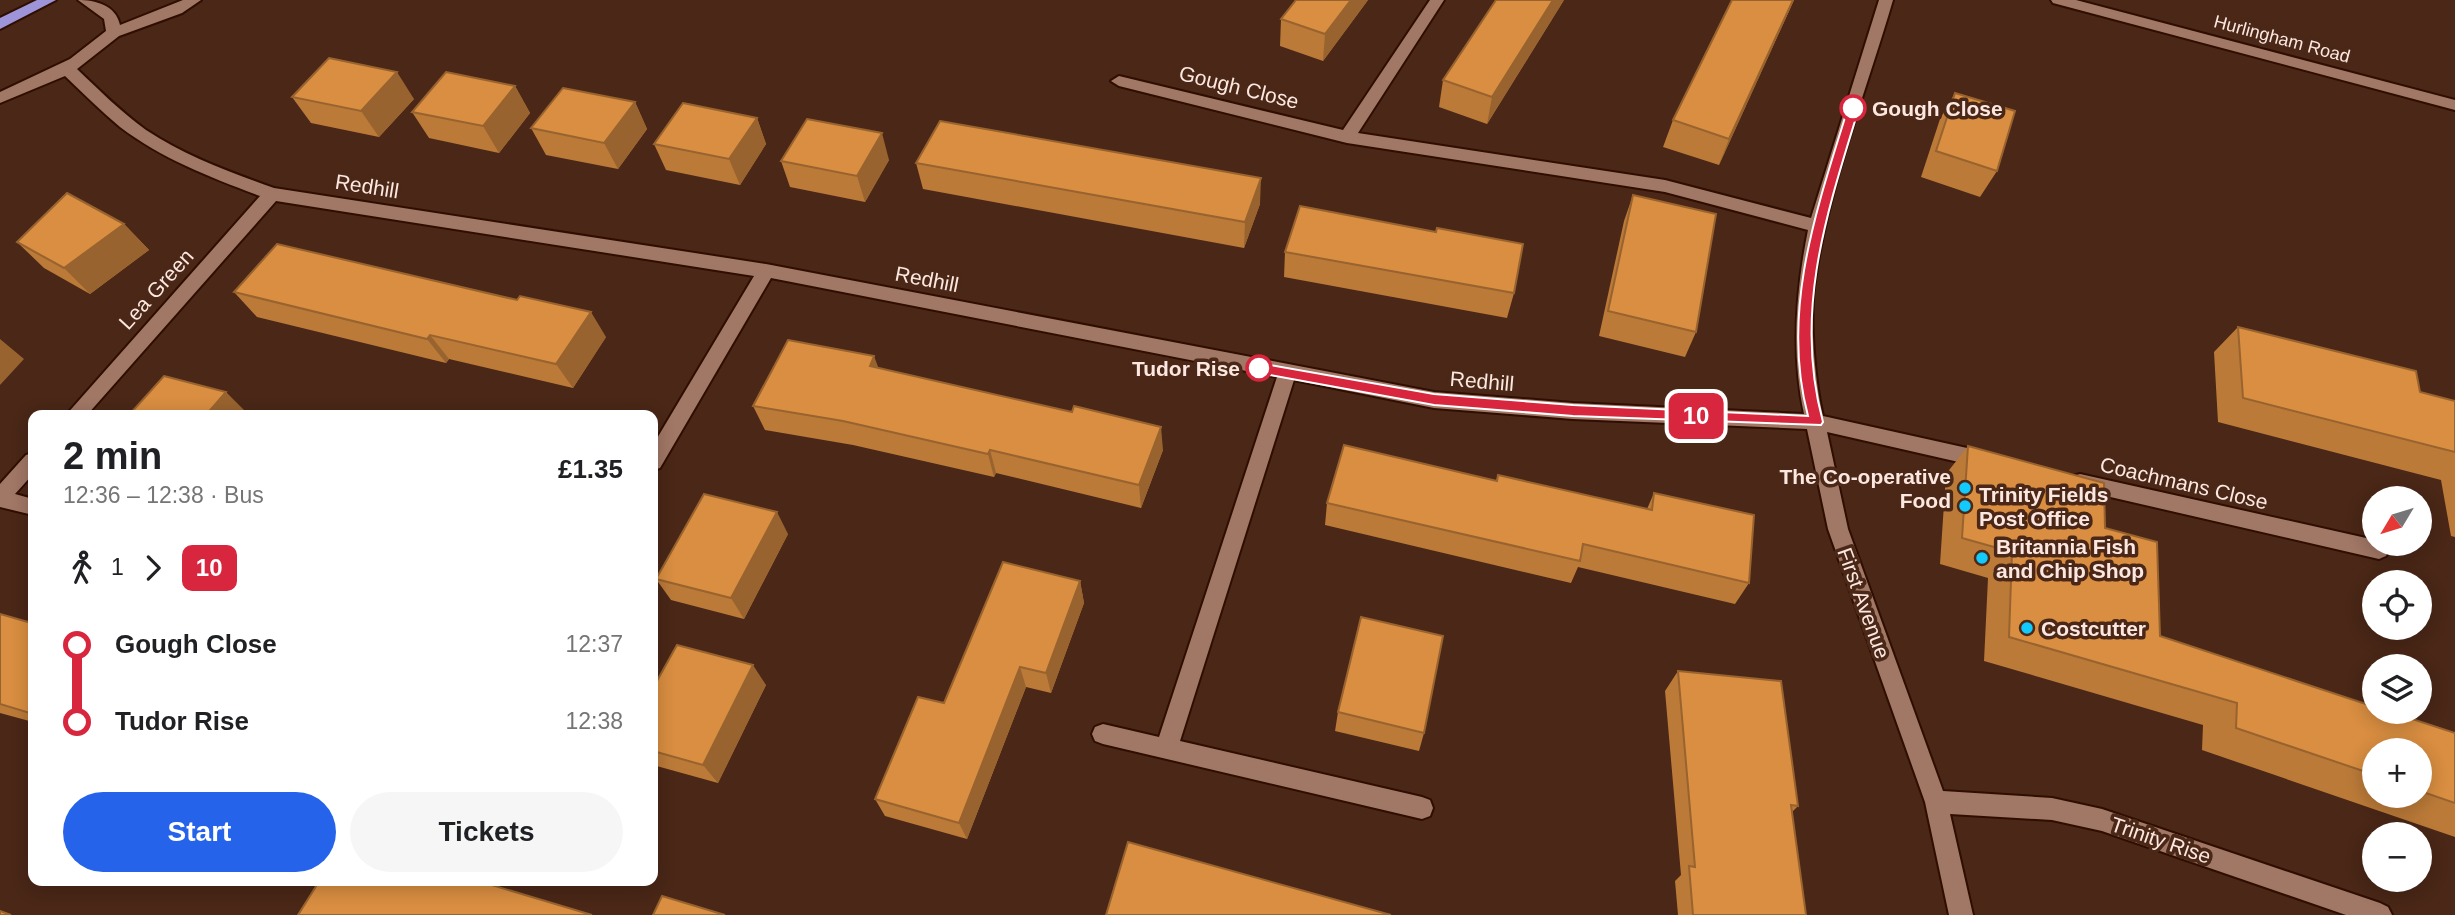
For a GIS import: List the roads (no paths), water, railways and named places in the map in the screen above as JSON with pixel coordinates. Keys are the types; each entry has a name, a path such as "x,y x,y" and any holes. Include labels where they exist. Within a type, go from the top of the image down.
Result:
{"highway":[{"path":"0,24 49,0"}],"street":[{"path":"85,0 111,17 114,33"},
{"path":"0,98 66,68 99,49 114,33 177,10 194,0"},
{"path":"1348,137 1437,0"},
{"name":"First Avenue","path":"1886,0 1817,226 1805,291 1808,390 1838,529 1936,802 1961,915"},
{"name":"Hurlingham Road","path":"2058,0 2455,105"},
{"name":"Redhill","path":"66,68 127,123 158,145 199,167 272,194 766,271 1434,400 1573,411 1816,422"},
{"name":"Gough Close","path":"1119,81 1348,137 1665,186 1817,226"},
{"name":"Lea Green","path":"79,410 272,194"},
{"path":"658,454 766,271"},
{"path":"1166,750 1287,373"},
{"path":"1816,422 2004,465"},
{"path":"28,467 0,498 28,506"},
{"name":"Coachmans Close","path":"2057,477 2362,546"},
{"path":"1103,734 1422,808"},
{"name":"Trinity Rise","path":"1936,802 2052,809 2102,820 2380,915"}],"place":[{"name":"Gough Close","path":"1853,108"},
{"name":"Tudor Rise","path":"1259,368"},
{"name":"The Co-operative Food","path":"1965,488"},
{"name":"Trinity Fields Post Office","path":"1965,506"},
{"name":"Britannia Fish and Chip Shop","path":"1982,558"},
{"name":"Costcutter","path":"2027,628"}]}
